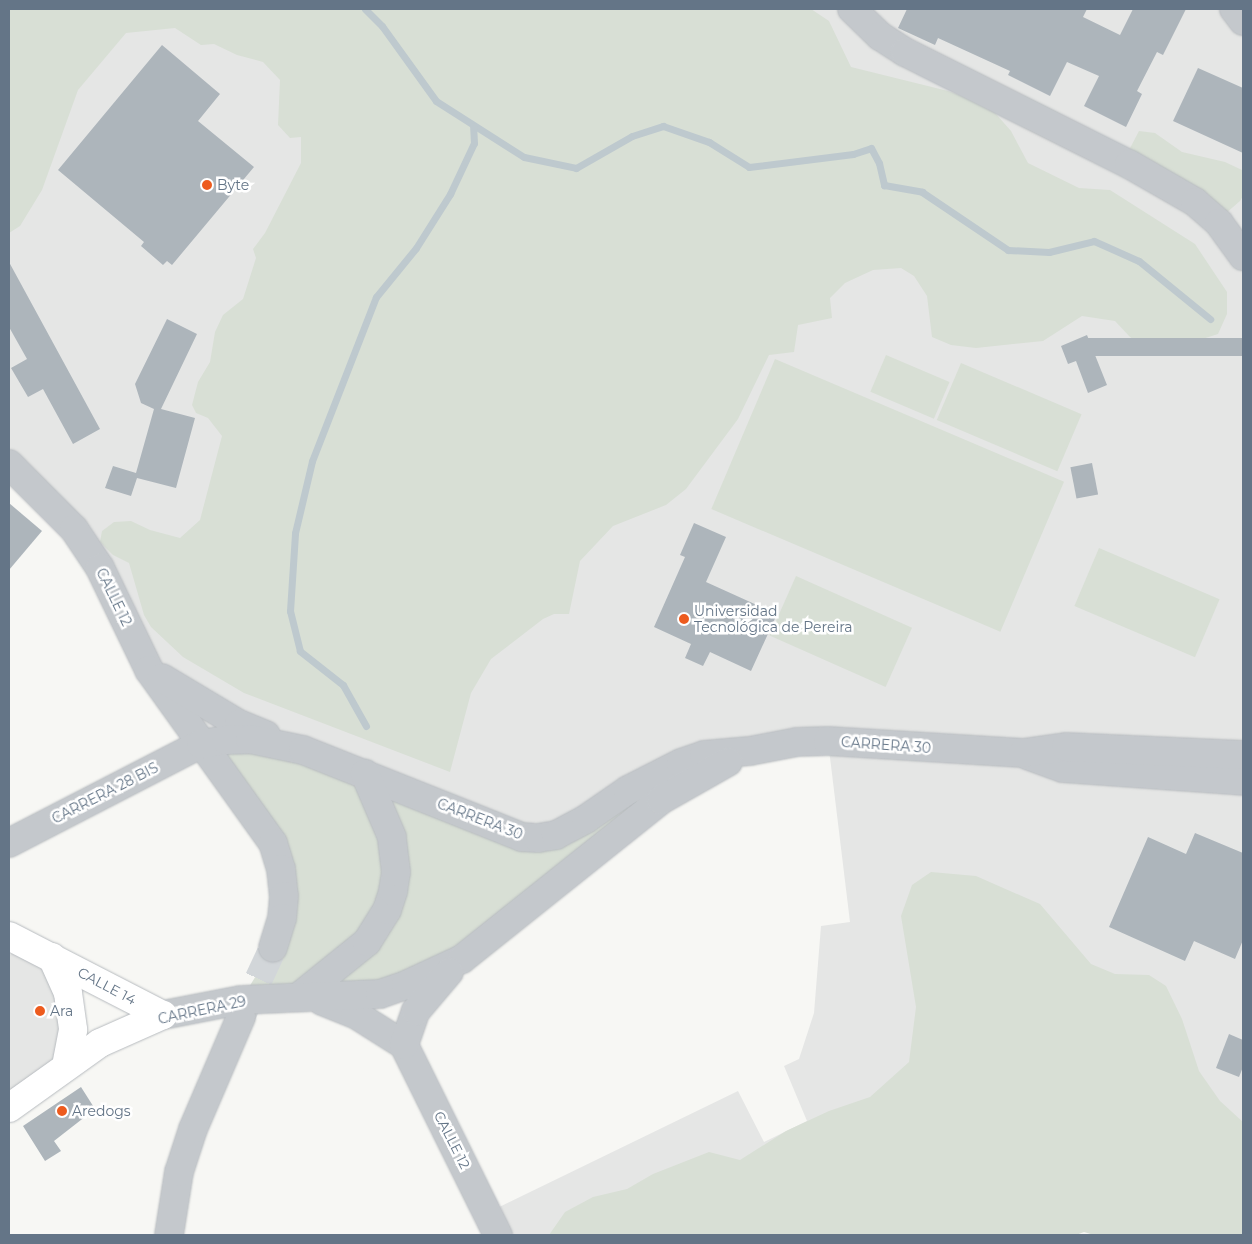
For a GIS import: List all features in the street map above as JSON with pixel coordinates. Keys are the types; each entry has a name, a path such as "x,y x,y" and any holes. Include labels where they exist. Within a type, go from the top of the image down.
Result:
{"main road":[{"name":"CALLE 14","path":"9,936 163,1015"},
{"name":"CALLE 14","path":"52,957 68,993 73,1030 66,1066"},
{"name":"CARRERA 29","path":"9,1108 100,1043 163,1015"}],"street":[{"path":"852,9 880,36 905,52 1129,164 1195,202 1219,223 1243,256"},
{"path":"1234,9 1243,21"},
{"name":"CALLE 12","path":"9,464 74,529 100,568 149,670 201,744"},
{"path":"149,670 239,724 303,750"},
{"name":"CARRERA 30","path":"201,744 250,739 303,750 522,837 538,838 556,835 586,819 628,790 681,763 704,755 750,752 781,744 828,741 1024,753 1066,747 1243,755"},
{"path":"201,744 273,843 281,869 284,896 282,918 273,948"},
{"name":"CARRERA 28 BIS","path":"9,843 201,744"},
{"name":"CARRERA 30","path":"300,996 380,994 462,960 661,800 695,778 750,752"},
{"name":"CARRERA 30","path":"1024,753 1063,768 1243,781"},
{"path":"300,996 367,942 387,910 393,891 396,872 392,836 365,774"},
{"path":"300,996 355,1014 404,1046 416,1011 427,995 462,960"},
{"name":"CARRERA 29","path":"163,1015 241,1000 300,996"},
{"name":"CARRERA 29","path":"168,1235 185,1155 241,1017"},
{"name":"CALLE 12","path":"404,1046 498,1235"}],"shaded area":[{"name":"Universidad Tecnológica de Pereira","path":"9,9 1243,9 1243,1235 1104,1211 1057,1235 498,1235 489,1212 738,1091 764,1142 807,1121 784,1066 799,1059 814,1013 821,926 850,922 828,741 797,742 556,835 201,744 100,568 9,464"},
{"path":"9,9 811,9 829,21 851,67 948,91 989,106 1011,131 1028,163 1079,188 1110,190 1195,244 1227,292 1227,314 1218,334 1156,354 1130,337 1115,321 1082,316 1043,341 976,348 951,345 932,337 927,296 914,276 901,268 873,270 845,283 830,298 832,318 798,325 794,352 769,355 738,419 686,489 666,505 613,526 580,561 569,614 554,614 543,619 491,659 471,693 450,772 244,693 183,657 151,627 144,615 129,563 113,555 100,542 102,531 114,522 131,521 150,530 180,538 200,520 222,436 208,418 196,413 192,405 198,382 210,362 215,332 223,315 243,299 256,258 253,249 265,233 301,163 301,137 290,138 278,125 280,80 263,62 237,55 214,44 201,45 175,28 126,33 78,90 42,190 20,226 9,233"},
{"path":"1139,131 1155,133 1182,152 1225,162 1242,170 1243,196 1240,201 1225,214 1128,152"},
{"path":"886,355 950,382 934,419 870,392"},
{"path":"775,359 1064,482 1000,632 711,509"},
{"path":"961,363 1082,414 1057,471 937,420"},
{"path":"1099,548 1220,599 1195,657 1074,606"},
{"path":"796,576 912,628 886,687 770,635"},
{"path":"250,739 522,837 704,755 406,985 241,1000 273,948 281,869 201,744"},
{"path":"931,872 976,876 1040,904 1091,964 1115,974 1149,975 1166,986 1182,1019 1199,1071 1220,1101 1243,1122 1243,1235 1094,1235 1084,1232 1076,1235 549,1235 565,1212 593,1197 627,1189 653,1174 709,1152 740,1160 786,1131 829,1111 870,1097 909,1062 916,1007 901,916 912,885"},
{"name":"Ara","path":"22,943 52,957 66,1066 9,1108 9,956"}],"building":[{"path":"907,9 1087,9 1083,17 1120,35 1133,9 1186,9 1163,55 1157,52 1137,91 1142,94 1126,127 1084,106 1099,76 1067,62 1050,96 1008,75 1010,71 938,38 935,45 898,28"},
{"path":"162,45 220,94 198,121 254,167 172,265 167,261 163,265 141,246 144,242 58,170"},
{"path":"1198,68 1243,88 1243,153 1173,121"},
{"path":"9,262 100,429 73,444 43,389 28,397 11,368 27,359 9,327"},
{"path":"167,319 197,334 161,409 195,418 176,488 137,478 131,496 105,488 113,466 136,473 154,409 141,403 135,384"},
{"path":"1087,335 1107,385 1088,393 1076,361 1068,364 1061,346"},
{"path":"1082,338 1243,338 1243,356 1082,356"},
{"path":"1092,463 1098,494 1077,499 1070,467"},
{"path":"9,503 42,531 9,570"},
{"path":"694,523 726,537 706,582 777,614 751,671 710,652 703,666 685,658 691,644 654,627 685,557 680,555"},
{"path":"1195,833 1243,853 1243,940 1235,959 1194,941 1185,961 1109,927 1148,837 1186,854"},
{"path":"1229,1034 1243,1040 1243,1067 1239,1077 1216,1068"},
{"path":"81,1087 95,1109 54,1141 61,1151 45,1161 23,1126"}],"waterway":[{"path":"365,9 382,26 436,101 524,157 576,168 632,136 663,126 709,142 749,167 853,154 871,148 879,163 884,185 922,192 1008,250 1049,252 1094,241 1139,261 1210,319"},
{"path":"366,726 343,685 300,651 290,611 295,533 312,461 376,297 416,248 450,194 474,143 473,126"}],"tunnel":[{"path":"241,1017 273,948"}],"place":[{"name":"Byte","path":"207,185"},
{"name":"Universidad Tecnológica de Pereira","path":"684,619"},
{"name":"Ara","path":"40,1011"},
{"name":"Aredogs","path":"62,1111"}]}
